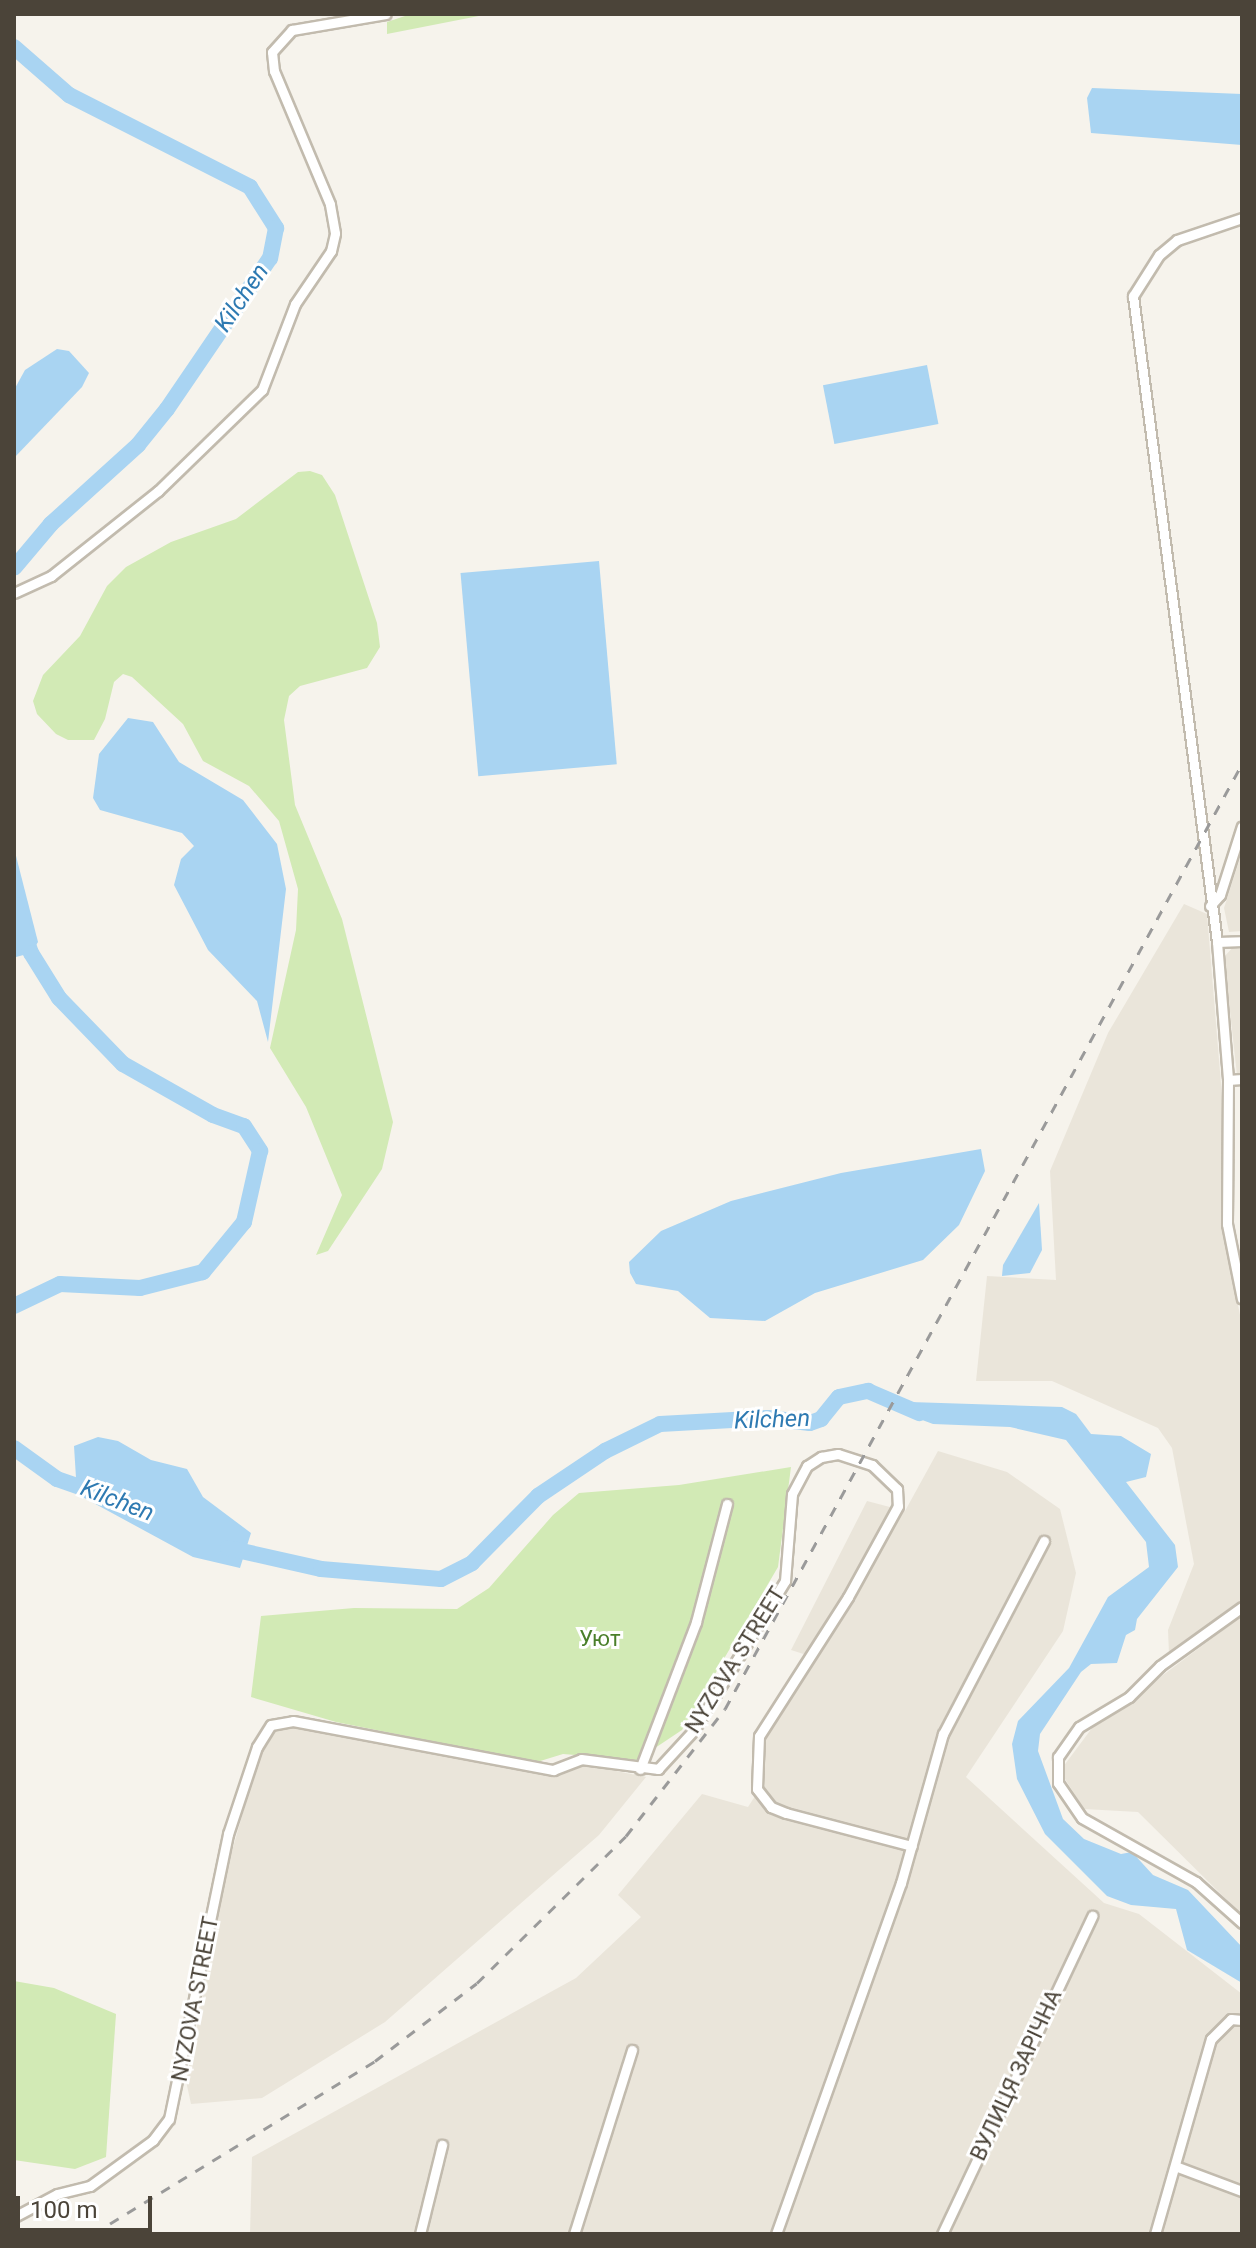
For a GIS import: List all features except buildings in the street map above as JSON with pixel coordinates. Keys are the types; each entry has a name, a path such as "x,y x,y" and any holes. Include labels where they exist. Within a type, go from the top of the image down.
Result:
{"street":[{"path":"14,593 51,576 158,491 262,390 295,304 331,251 335,233 330,204 274,71 272,52 292,30 386,14"},
{"path":"1242,218 1177,240 1159,255 1133,296 1217,942 1231,1158 1227,1224 1242,1299"},
{"path":"1210,906 1220,895 1242,826"},
{"path":"1217,942 1242,941"},
{"path":"1228,1080 1242,1079"},
{"path":"1231,1158 1242,1158"},
{"name":"NYZOVA STREET","path":"14,2217 57,2194 90,2186 119,2168 153,2140 174,2107 228,1834 257,1747 271,1725 293,1721 553,1770 581,1759 658,1769 694,1730 785,1581 792,1494 799,1478 821,1457 854,1456 888,1475 897,1489 898,1506 848,1597 759,1736 757,1789 771,1807 786,1813 912,1846"},
{"path":"640,1769 696,1622 727,1504"},
{"path":"776,2234 912,1846 943,1734 1044,1541"},
{"path":"1242,1607 1160,1666 1129,1697 1079,1727 1058,1757 1058,1783 1082,1818 1196,1882 1242,1923"},
{"name":"ВУЛИЦЯ ЗАРІЧНА","path":"942,2234 1092,1916"},
{"path":"1155,2234 1211,2039 1231,2019 1242,2020"},
{"path":"574,2234 632,2050"},
{"path":"420,2234 442,2145"},
{"path":"1175,2166 1242,2191"}],"shaded area":[{"path":"1242,852 1242,931 1229,932 1224,908"},
{"path":"1184,904 1207,914 1228,1169 1222,1224 1242,1325 1242,1602 1169,1654 1168,1630 1194,1564 1172,1448 1158,1428 1052,1381 976,1381 987,1276 1056,1280 1050,1171 1108,1033"},
{"path":"1242,945 1242,1075 1237,1075 1224,957 1234,946"},
{"path":"938,1451 1007,1472 1060,1509 1076,1573 1063,1631 966,1777 1104,1903 1139,1914 1242,1994 1242,2234 250,2234 252,2157 576,1978 641,1917 618,1895 702,1794 748,1807 761,1787 764,1741 816,1658 791,1650 867,1501 905,1511"},
{"path":"1242,1616 1242,1915 1138,1812 1084,1809 1060,1771 1092,1728"},
{"path":"302,1725 562,1774 576,1763 646,1777 599,1835 385,2022 262,2098 191,2104 186,2081 228,1865 256,1767 273,1730"}],"green space":[{"path":"411,14 489,14 387,34 387,22"},
{"path":"310,471 322,475 335,495 377,623 380,647 367,668 300,686 289,696 284,720 295,805 342,919 393,1122 382,1169 328,1251 316,1255 342,1195 306,1107 270,1048 296,930 298,889 279,821 249,786 203,761 183,724 132,677 123,674 114,682 105,719 94,740 68,740 56,734 37,714 33,701 43,675 80,636 107,586 126,567 171,542 236,519 298,472"},
{"name":"Уют","path":"791,1467 778,1567 682,1730 637,1760 563,1754 537,1762 336,1722 251,1697 261,1616 354,1608 457,1609 489,1588 553,1515 579,1493 679,1485"},
{"path":"14,1981 54,1988 116,2014 106,2157 75,2169 14,2160"}],"water":[{"path":"1092,88 1242,94 1242,145 1091,133 1087,98"},
{"path":"57,349 69,351 89,373 82,387 14,458 14,390 25,370"},
{"path":"927,365 938,424 834,444 823,385"},
{"path":"599,561 617,764 478,776 461,573"},
{"path":"128,718 153,722 179,762 243,800 277,844 286,889 268,1042 257,1001 208,950 174,885 181,859 194,846 182,833 100,810 93,798 99,754"},
{"path":"14,848 38,942 31,953 16,957"},
{"path":"981,1149 985,1171 959,1225 923,1260 815,1293 765,1321 710,1318 678,1291 636,1284 630,1273 629,1262 661,1231 731,1201 841,1173"},
{"path":"1039,1203 1042,1250 1030,1273 1002,1276 1003,1265"},
{"path":"910,1402 1062,1407 1076,1414 1091,1434 1121,1436 1151,1454 1146,1477 1126,1482 1175,1545 1178,1567 1137,1619 1135,1630 1126,1635 1117,1663 1091,1664 1081,1672 1040,1734 1038,1751 1063,1819 1084,1839 1121,1854 1132,1852 1153,1875 1188,1890 1242,1947 1242,1983 1187,1950 1176,1909 1131,1905 1107,1896 1045,1834 1017,1779 1012,1744 1018,1721 1069,1668 1108,1597 1149,1567 1146,1542 1066,1440 1010,1427 933,1424 898,1411"},
{"path":"98,1437 118,1441 151,1460 187,1469 203,1497 251,1533 240,1568 193,1557 77,1494 74,1446"}],"waterway":[{"name":"Kilchen","path":"14,47 69,95 250,187 276,228 270,258 167,409 138,445 51,524 14,568"},
{"name":"Kilchen","path":"14,904 31,953 59,998 123,1064 213,1115 244,1126 260,1151 244,1222 203,1272 140,1288 60,1284 14,1306"},
{"name":"Kilchen","path":"228,1548 321,1569 441,1579 472,1563 538,1496 605,1451 660,1424 768,1418 810,1423 821,1419 839,1397 868,1391 919,1413"},
{"name":"Kilchen","path":"14,1448 57,1479 100,1494"}],"railway":[{"path":"93,2234 375,2061 477,1983 626,1836 725,1709 1242,764"}]}
